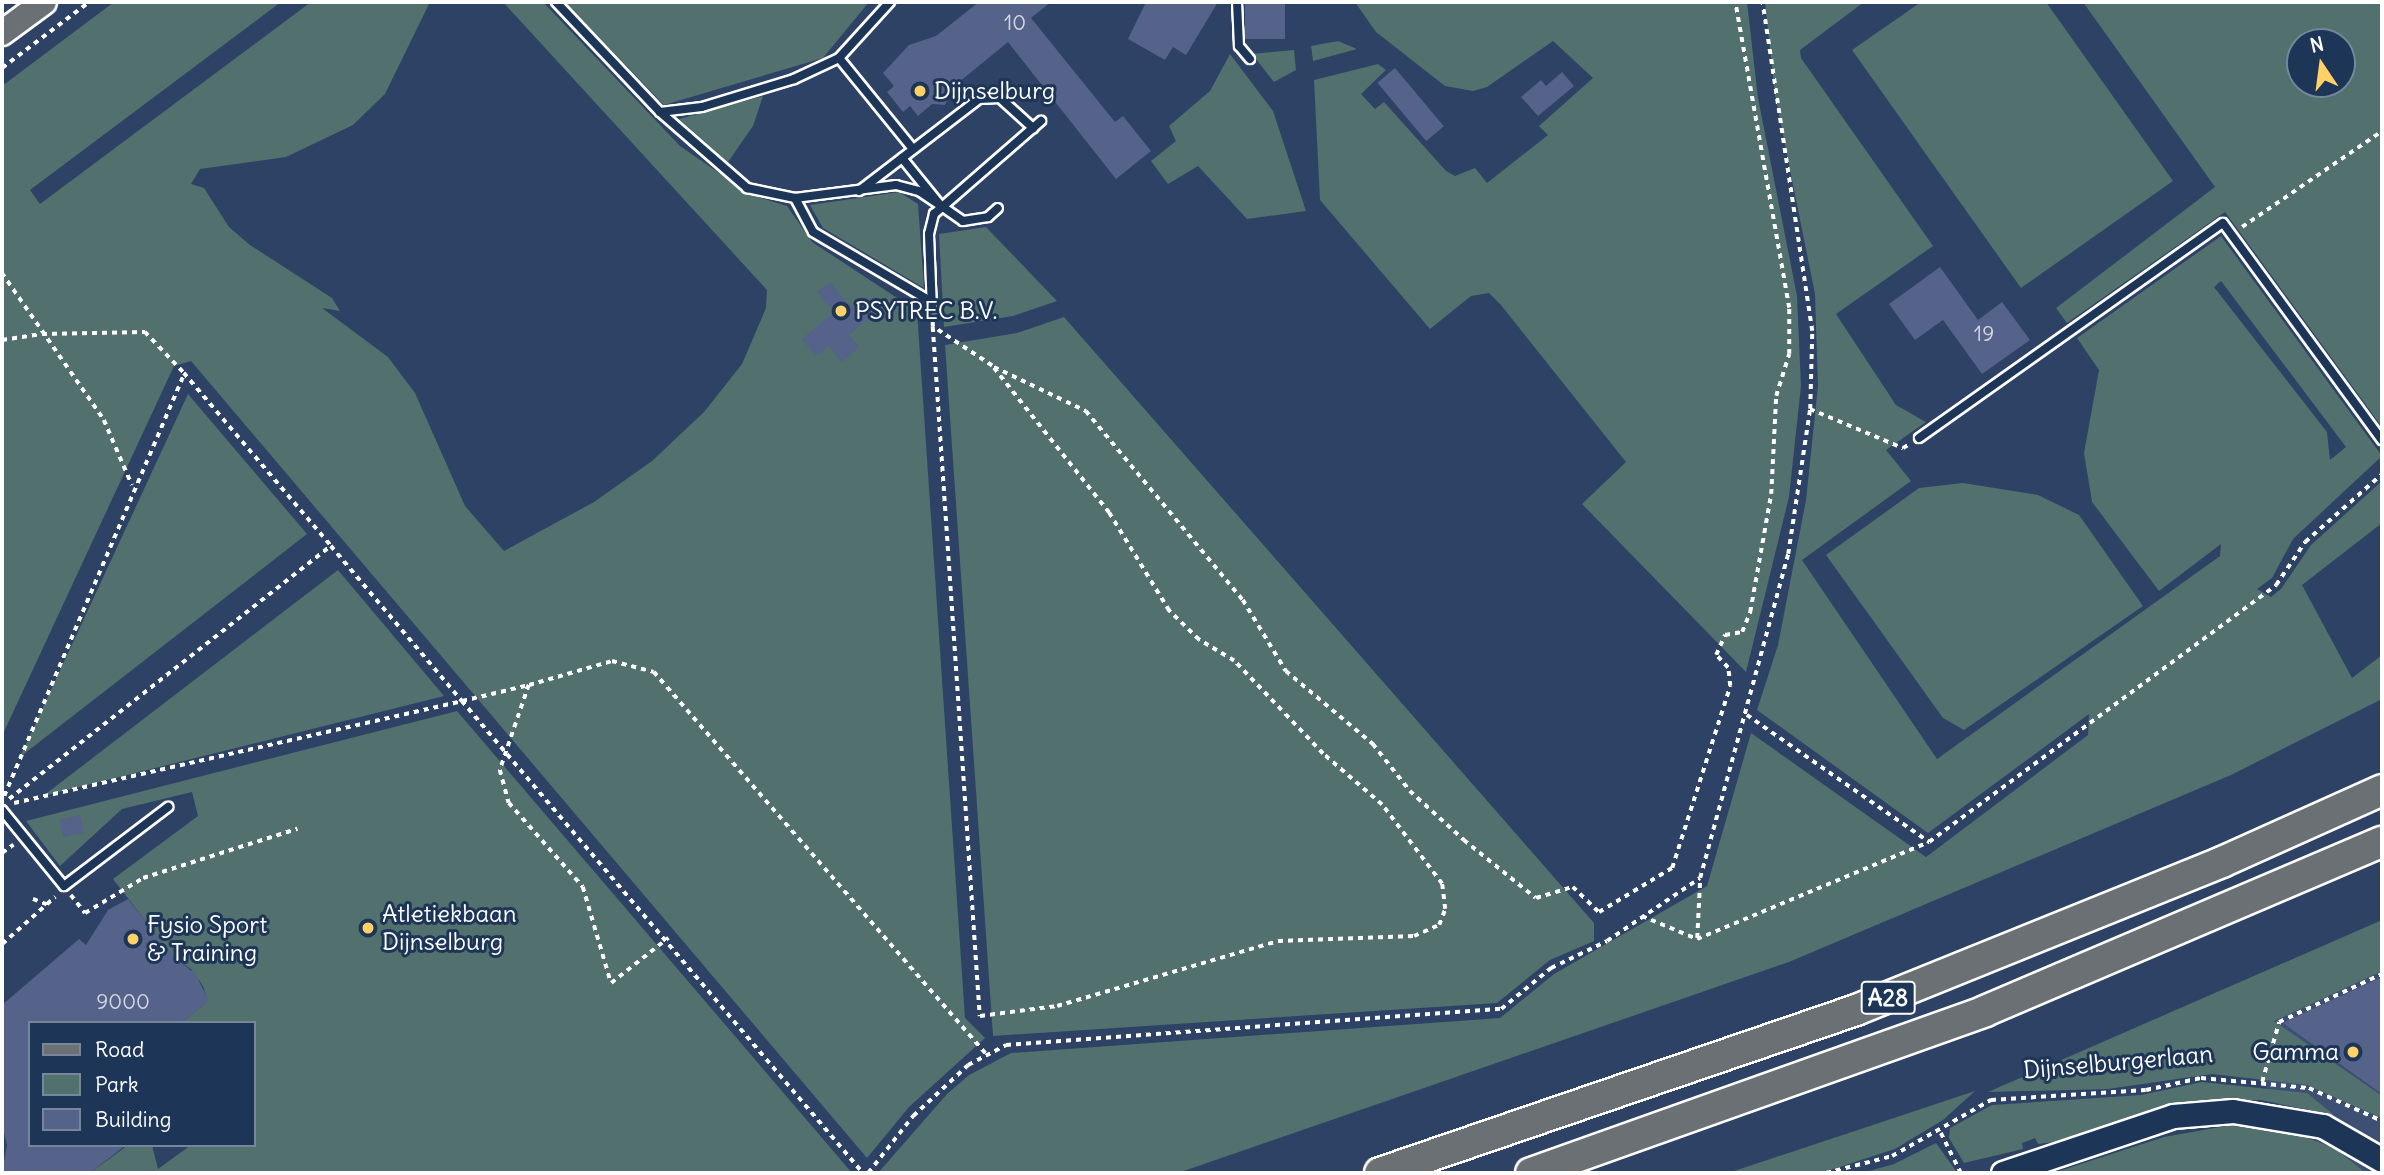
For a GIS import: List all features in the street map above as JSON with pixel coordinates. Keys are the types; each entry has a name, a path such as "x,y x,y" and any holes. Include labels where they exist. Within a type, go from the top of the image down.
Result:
{"highway":[{"name":"A28","path":"1380,1173 1856,1010 2222,862 2382,789"},
{"name":"A28","path":"1531,1173 1985,1011 2382,842"}],"main road":[{"path":"2,33 44,2"},
{"path":"2003,1173 2173,1116 2234,1111 2323,1126 2382,1160"}],"lane":[{"path":"556,2 660,112 747,188 795,198 895,186 919,191 963,221 988,217 998,208"},
{"path":"660,112 702,107 793,79 839,58 890,2"},
{"path":"1237,2 1239,46 1250,59"},
{"path":"839,58 913,149"},
{"path":"859,191 979,99 1000,98 1033,128"},
{"path":"932,306 929,234 940,205 1041,121"},
{"path":"902,158 940,205"},
{"path":"795,198 813,232 932,306"},
{"path":"1919,438 2223,223 2382,440"},
{"path":"2,805 64,886 168,807"}],"path":[{"path":"2,68 89,2"},
{"path":"933,327 992,366 1086,411 1243,600 1286,671 1373,744 1410,791 1446,824 1536,898 1573,887 1599,912 1672,868 1730,686 1728,668 1716,655 1725,635 1742,632 1750,612 1771,494 1776,396 1789,354 1790,308 1735,2"},
{"path":"1697,939 1700,878 1747,714 1788,554 1810,409 1812,331 1762,2"},
{"path":"2231,235 2382,131"},
{"path":"2,273 104,421 132,486"},
{"path":"932,306 980,1016 1057,1006 1278,941 1414,936 1439,925 1445,908 1442,884 1430,864 1361,783 1322,754 1234,661 1199,640 1169,611 1109,513 992,366"},
{"path":"2,340 42,334 145,332 184,373 865,1173 914,1116 968,1065 1006,1045 1501,1009 1551,968 1607,942 1641,915 1700,878"},
{"path":"2,805 132,486 184,373"},
{"path":"1810,409 1903,448 1919,438"},
{"path":"1641,915 1697,939 1929,842 2276,585 2305,542 2382,474"},
{"path":"2,805 331,546"},
{"path":"2,805 462,701 612,661 654,672 988,1055"},
{"path":"529,685 500,770 509,803 583,887 611,983 668,939"},
{"path":"1747,714 1929,842"},
{"path":"2,944 49,905 64,886 85,914 143,878 297,829"},
{"path":"226,851 228,856"},
{"path":"33,899 49,905"},
{"path":"2262,1082 2279,1021 2382,974"},
{"name":"Dijnselburgerlaan","path":"1826,1173 1892,1156 1941,1133 1965,1111 1991,1100 2146,1090 2201,1078 2309,1087 2382,1121"},
{"path":"1941,1133 1961,1173"}],"shaded area":[{"path":"2382,937 2382,1173 2329,1173 2215,1018"}],"green space":[{"path":"114,2 281,2 30,190 40,204 311,2 430,2 385,94 353,125 286,157 200,169 191,184 204,188 229,227 250,245 332,298 340,311 322,308 388,357 415,393 465,506 504,551 594,502 652,461 704,412 742,364 766,308 767,290 503,2 543,2 680,146 751,195 787,206 812,242 917,311 965,1018 985,1038 909,1107 867,1158 191,361 174,366 2,736 2,86"},
{"path":"565,2 869,2 823,58 664,105"},
{"path":"1355,2 1747,2 1758,98 1797,296 1801,386 1789,497 1746,672 1582,504 1626,462 1501,305 1489,293 1471,296 1430,329 1320,200 1314,80 1378,64 1386,70 1361,94 1375,109 1384,102 1446,171 1455,176 1475,168 1487,183 1548,135 1539,126 1593,78 1553,41 1487,87 1473,91 1445,86 1376,32"},
{"path":"1765,2 1864,2 1800,50 1801,58 1933,246 1836,314 1896,405 1926,422 1886,450 1911,481 1802,560 1937,759 2220,556 2221,544 2159,591 2092,502 2084,453 2099,370 2077,338 2221,236 2382,456 2293,539 2272,578 2257,589 2271,597 2281,589 2311,545 2382,481 2382,523 2302,585 2352,678 2382,655 2382,699 2231,775 1789,962 1178,1173 878,1173 947,1094 969,1075 1011,1053 1500,1018 1554,974 1707,886 1751,733 1926,857 2088,735 2089,714 1928,833 1757,710 1778,645 1806,500 1818,386 1815,294 1775,95","holes":["2221,281 2346,447 2330,460 2327,432 2214,287"]},
{"path":"1921,2 2046,2 2173,181 2021,288 1852,50"},
{"path":"2083,2 2382,2 2382,427 2225,212 2067,323 2056,308 2215,187"},
{"path":"1338,41 1357,49 1313,61 1311,46"},
{"path":"1294,50 1296,70 1274,82 1252,54"},
{"path":"1230,54 1273,111 1306,211 1247,219 1198,166 1168,184 1151,161 1176,141 1169,126 1210,91"},
{"path":"763,96 753,126 728,162 679,119"},
{"path":"899,192 918,204 924,288 823,228 810,205"},
{"path":"986,227 1057,301 1013,316 944,327 939,234"},
{"path":"1064,317 1594,923 1594,941 1550,960 1497,1003 993,1036 945,345 1017,333"},
{"path":"188,394 307,534 20,757"},
{"path":"1963,483 2038,495 2079,515 2143,606 1964,730 1943,718 1826,555 1919,488"},
{"path":"338,570 444,696 43,796"},
{"name":"Atletiekbaan Dijnselburg","path":"457,711 852,1173 90,1173 125,1147 152,1147 158,1169 188,1147 256,1147 256,1021 183,1021 208,1001 203,986 198,979 193,983 187,974 192,970 172,955 113,879 198,816 192,792 122,809 60,866 26,821"},
{"path":"2382,920 2382,971 2274,1021 2382,1096 2382,1118 2307,1085 2212,1074 2108,1089 1988,1092"},
{"path":"2202,1082 2307,1093 2334,1115 2261,1100 2196,1101 2062,1141 2038,1144 2035,1138 2022,1143 2023,1149 1964,1163 1949,1138 1950,1128 1992,1105 2141,1095"},
{"path":"1975,1091 1943,1120 1895,1149 1821,1173 1728,1173"},
{"path":"2237,1124 2302,1136 2334,1148 2366,1173 2053,1173 2164,1137"},
{"path":"1936,1143 1956,1171 1862,1173 1894,1164"}],"building":[{"name":"Dijnselburg","path":"979,2 1051,2 1031,18 1115,122 1123,116 1151,151 1116,179 1008,42 953,87 945,105 932,104 918,116 910,106 903,112 887,92 894,86 883,73 909,45 936,36"},
{"path":"1146,2 1218,2 1186,55 1173,47 1165,60 1128,39"},
{"path":"1245,2 1285,2 1285,39 1245,39"},
{"path":"1395,68 1444,126 1426,141 1377,83"},
{"path":"1562,72 1574,86 1538,116 1521,97 1541,80 1546,86"},
{"path":"1940,267 1978,320 2002,302 2030,340 1982,374 1943,320 1915,340 1889,304"},
{"path":"830,282 852,308 866,297 878,310 849,335 859,347 842,362 829,346 816,356 802,339 834,312 817,292"},
{"path":"80,815 84,833 64,837 60,820"},
{"path":"128,899 173,955 196,975 209,1001 184,1021 28,1021 28,1147 123,1147 90,1173 2,1173 7,1145 2,1124 2,1005 79,939 86,945 108,910"},
{"name":"Gamma","path":"2382,977 2382,1094 2283,1023"}],"place":[{"name":"Dijnselburg","path":"920,91"},
{"name":"PSYTREC B.V.","path":"841,311"},
{"name":"Atletiekbaan Dijnselburg","path":"368,928"},
{"name":"Fysio Sport & Training","path":"133,939"},
{"name":"Gamma","path":"2353,1052"}]}
